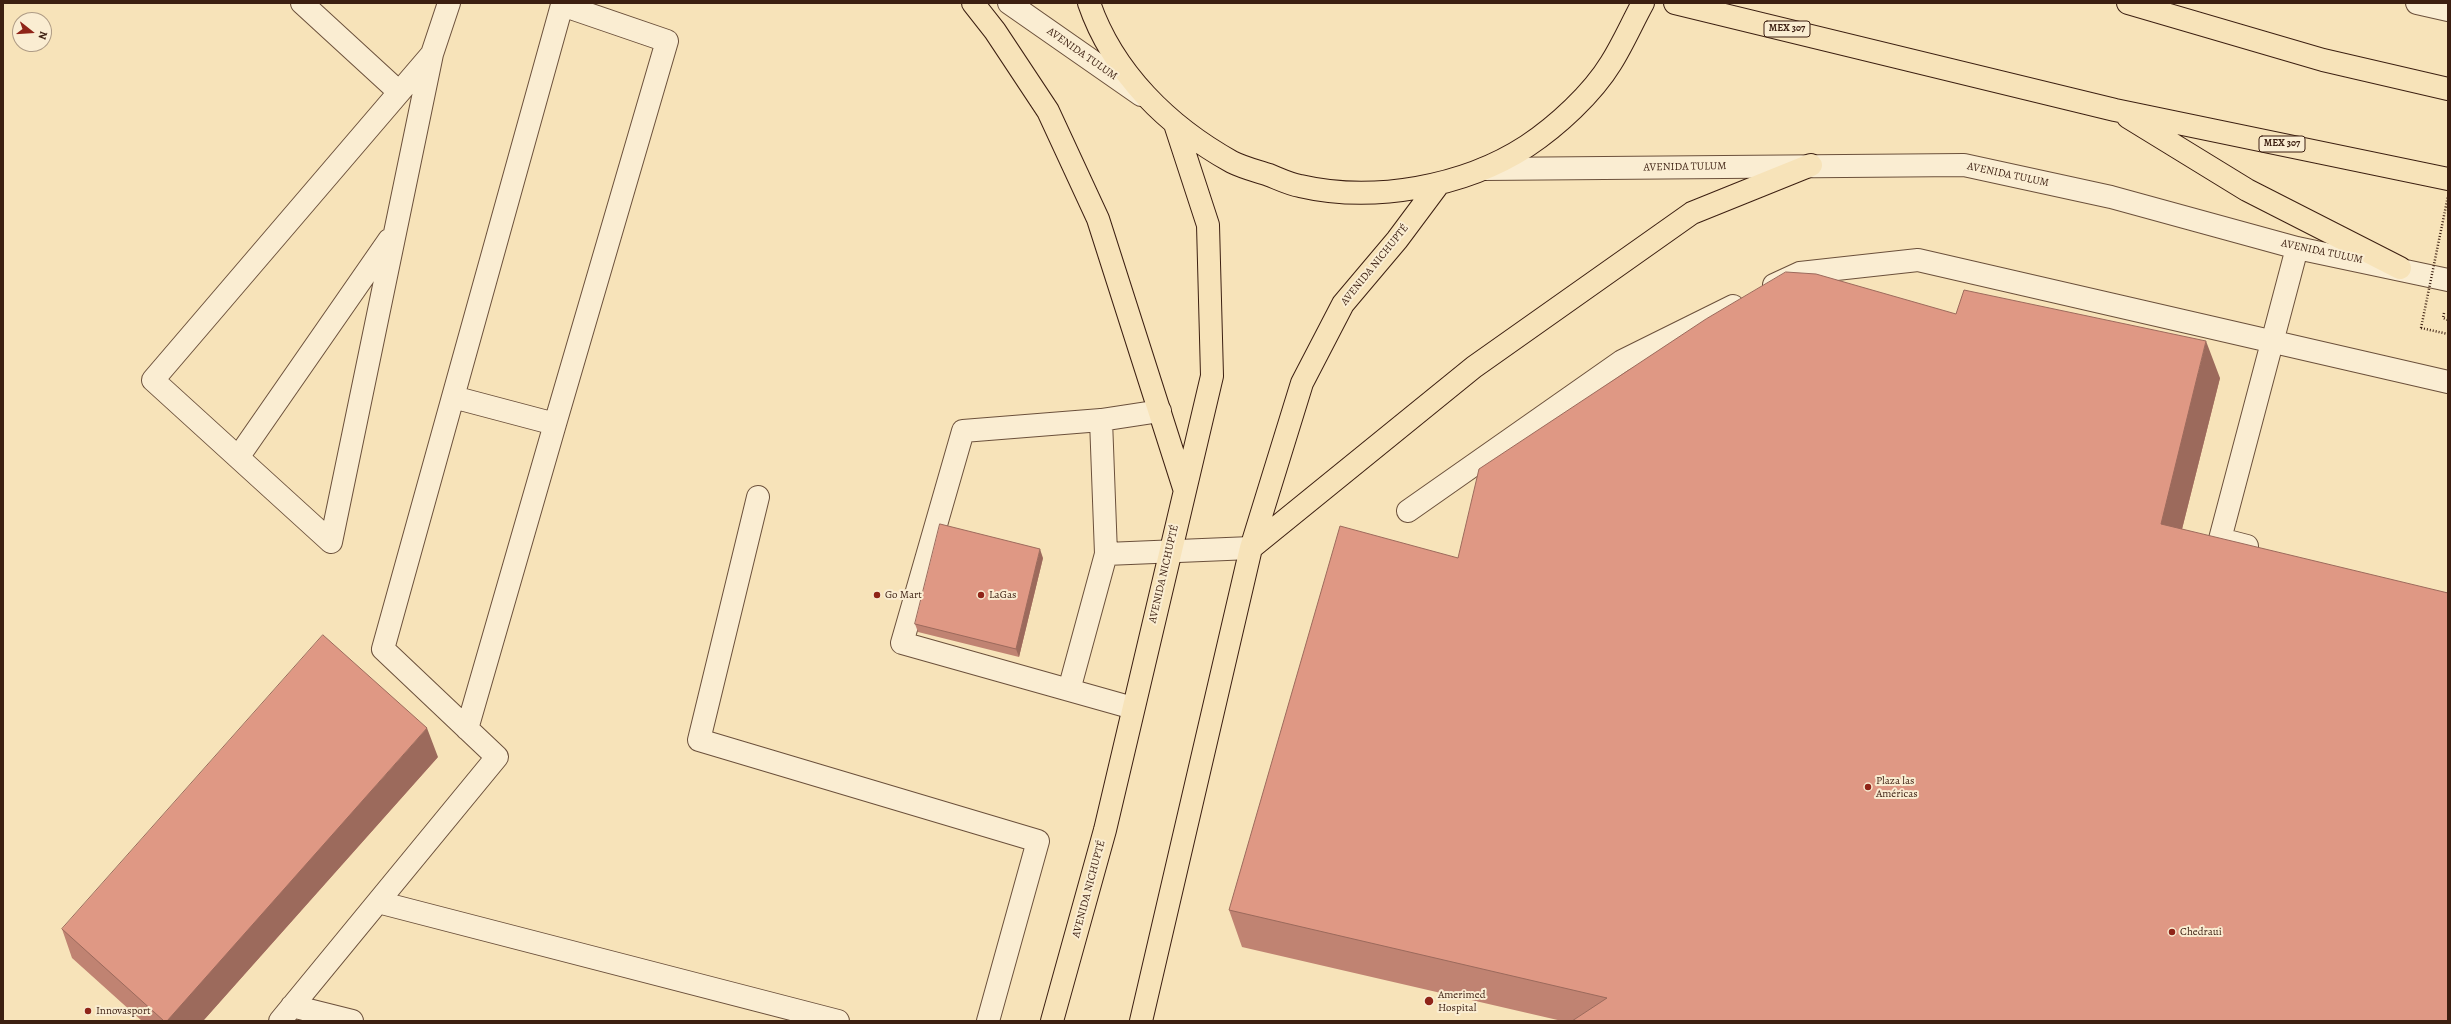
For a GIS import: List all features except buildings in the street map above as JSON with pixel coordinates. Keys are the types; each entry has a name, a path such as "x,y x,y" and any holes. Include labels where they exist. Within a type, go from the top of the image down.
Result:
{"main road":[{"path":"973,3 995,31 1048,111 1095,212 1184,488"},
{"path":"1089,3 1109,47 1136,84 1154,105 1175,124 1233,162 1299,186 1369,194 1438,185 1484,169 1527,146 1572,110 1610,65 1643,3"},
{"name":"MEX 307","path":"1675,3 2115,110 2448,179"},
{"path":"2128,3 2323,60 2448,89"},
{"path":"2115,110 2247,190 2400,268"},
{"name":"AVENIDA NICHUPTÉ","path":"1052,1021 1105,830 1184,488 1212,376 1208,224 1175,124"},
{"path":"1251,548 1474,367 1692,213 1812,166"},
{"name":"AVENIDA NICHUPTÉ","path":"1141,1021 1251,548 1302,383 1343,304 1397,240 1438,185"}],"street":[{"path":"302,3 399,92"},
{"path":"432,54 153,380 240,456 331,542 432,54 449,3"},
{"name":"AVENIDA TULUM","path":"1009,3 1154,105"},
{"path":"2417,3 2448,10"},
{"path":"286,1014 497,757 467,729 383,649 562,5 668,41 467,729"},
{"name":"AVENIDA TULUM","path":"1484,169 1964,166 2111,197 2297,248 2400,268 2448,280"},
{"path":"240,456 394,233"},
{"path":"2265,550 2220,539 2297,248"},
{"path":"1408,510 1622,361 1800,273 1918,260 2448,382"},
{"path":"453,397 555,424"},
{"path":"1133,708 902,643 963,431 1101,420 1160,411"},
{"path":"1069,690 1106,554 1101,420"},
{"path":"758,497 699,740 1038,841 988,1021"},
{"path":"1106,554 1251,548"},
{"path":"378,902 838,1021"},
{"path":"286,1014 352,1021"}],"path":[{"path":"2448,196 2421,328 2448,334"}],"place":[{"name":"Go Mart","path":"877,595"},
{"name":"LaGas","path":"981,595"},
{"name":"Plaza las Américas","path":"1868,787"},
{"name":"Chedraui","path":"2172,932"},
{"name":"Amerimed Hospital","path":"1429,1001"},
{"name":"Innovasport","path":"88,1011"}]}
